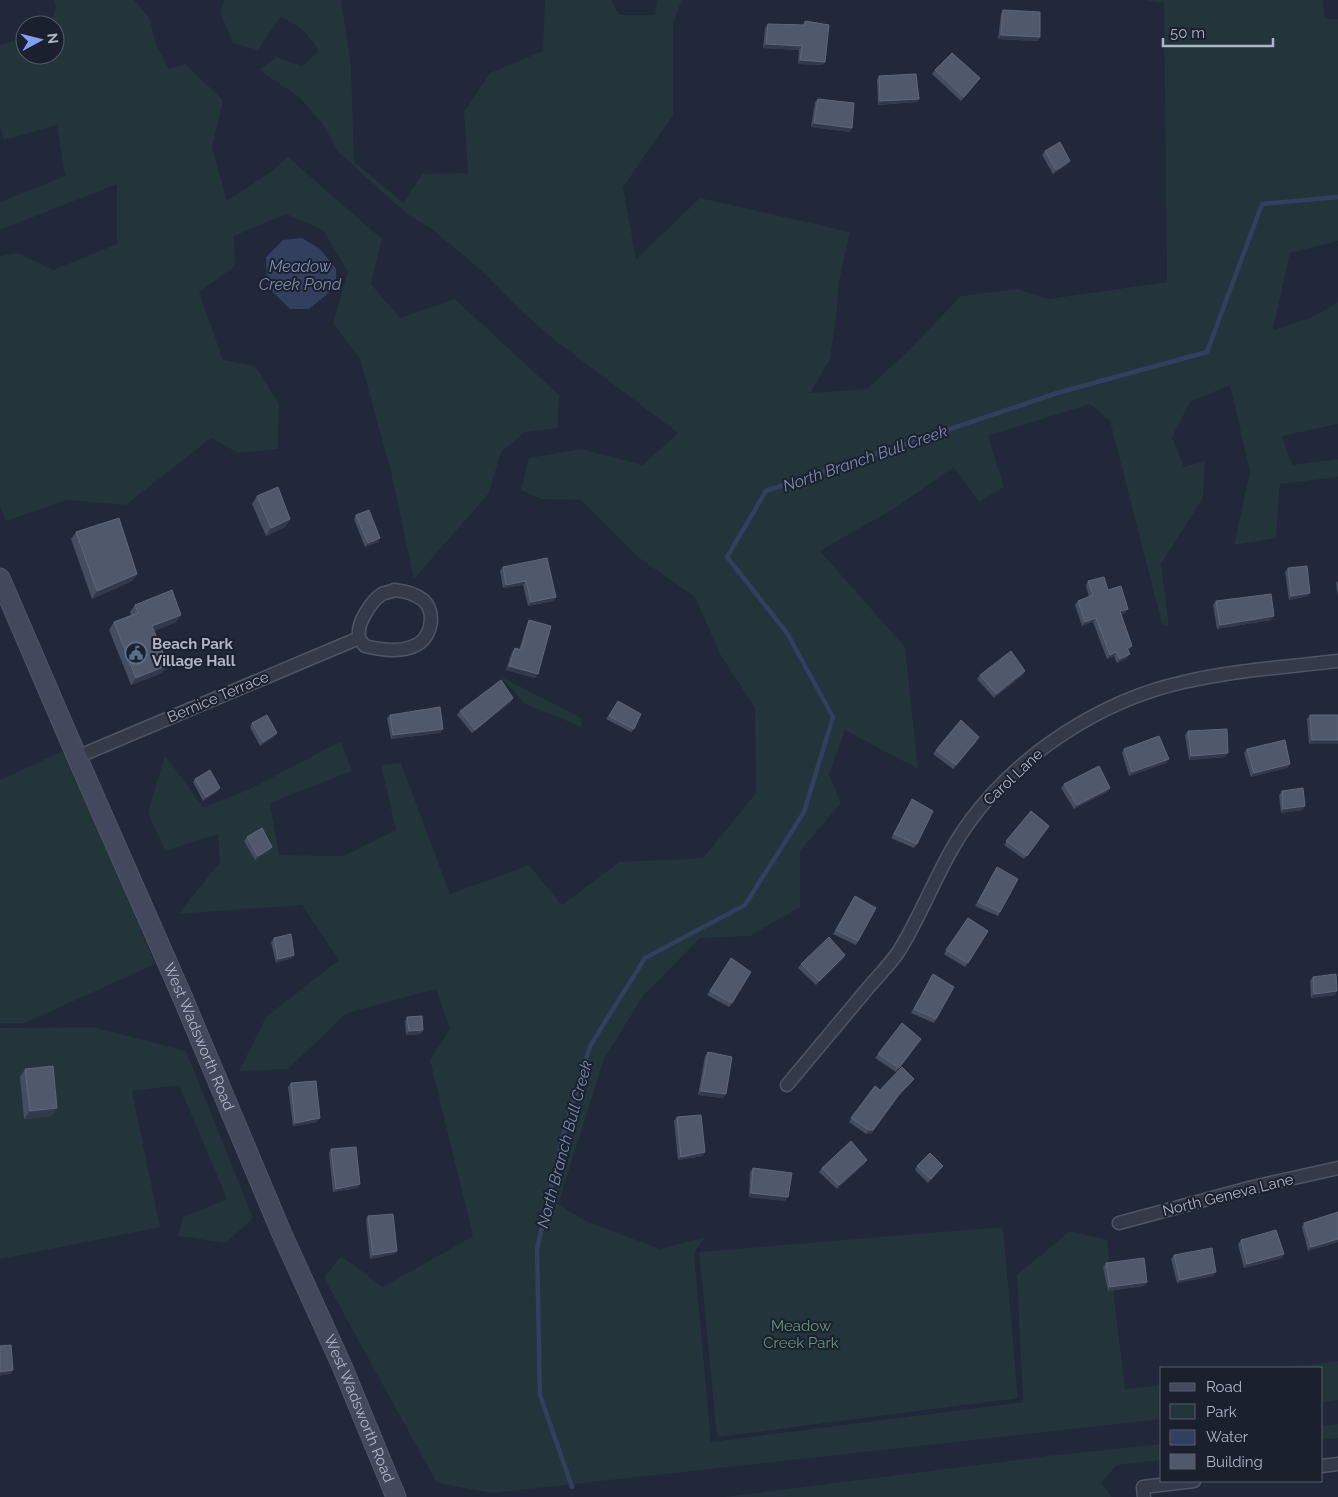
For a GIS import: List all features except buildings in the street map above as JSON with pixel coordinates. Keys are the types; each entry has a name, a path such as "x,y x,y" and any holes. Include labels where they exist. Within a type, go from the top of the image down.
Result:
{"main road":[{"name":"West Wadsworth Road","path":"0,578 182,996 282,1234 342,1366 396,1497"}],"street":[{"path":"394,590 407,591 425,602 431,614 431,627 426,638 406,649 382,650 365,646 359,638 360,625 366,612 382,594 394,590"},
{"name":"Bernice Terrace","path":"77,757 359,638"},
{"name":"Carol Lane","path":"787,1085 898,952 942,864 970,822 996,789 1026,762 1064,733 1107,708 1141,695 1183,682 1233,673 1338,661"},
{"name":"North Geneva Lane","path":"1120,1223 1253,1187 1338,1168"},
{"path":"1323,1466 1338,1464"},
{"path":"1143,1492 1189,1482"}],"green space":[{"path":"53,0 134,0 149,17 156,44 169,69 185,64 223,100 212,148 227,201 269,173 288,157 382,239 371,284 400,318 455,299 559,395 558,428 525,432 501,452 489,493 414,579 391,472 360,359 333,323 348,272 323,230 286,214 234,236 235,266 199,292 223,360 255,366 279,404 278,449 238,453 211,438 126,505 67,500 6,521 0,506 0,256 18,253 53,270 117,244 117,184 0,230 0,202 65,176 57,125 4,140 0,126 0,45 15,40 15,65 65,65 65,15 54,15 56,7"},
{"path":"224,0 341,0 351,65 354,162 404,203 422,174 468,173 464,112 490,73 543,51 545,0 611,0 619,15 655,15 657,0 682,0 673,23 673,115 623,187 636,259 700,198 850,232 839,282 830,359 810,393 867,389 909,350 961,296 1017,289 1048,299 1167,282 1164,3 1144,0 1323,0 1325,19 1338,19 1338,241 1290,253 1273,330 1313,317 1338,302 1338,424 1282,436 1292,465 1338,459 1338,477 1280,484 1276,538 1234,545 1250,472 1230,385 1190,402 1172,437 1184,467 1205,461 1203,498 1161,564 1169,626 1162,624 1110,421 1090,404 988,436 1004,487 979,502 954,467 895,508 820,551 905,647 918,769 845,730 829,774 841,803 800,851 800,907 750,936 700,938 643,996 604,1059 558,1204 586,1221 660,1249 705,1237 694,1253 711,1442 1023,1402 1017,1275 1070,1231 1107,1240 1125,1389 1160,1385 1160,1419 493,1493 437,1483 324,1278 341,1256 383,1287 473,1236 430,1060 450,1029 436,989 347,1013 288,1069 239,1071 266,1017 339,960 302,905 178,914 220,862 218,834 165,851 148,813 165,755 203,807 248,790 341,741 352,771 270,803 279,855 344,856 396,830 381,765 401,763 450,894 529,865 562,905 619,862 703,858 756,793 755,708 720,654 695,597 639,558 581,500 541,499 521,490 529,458 581,449 643,465 678,433 557,342 519,309 484,273 432,229 407,214 338,152 324,126 299,97 259,70 276,57 302,66 319,50 302,29 281,16 258,50 233,43 220,12"},
{"path":"500,676 581,718 582,727 525,704"},
{"path":"65,750 155,964 25,1023 0,1023 0,780"},
{"path":"93,1027 186,1051 253,1218 226,1243 178,1236 183,1217 227,1199 179,1085 132,1091 160,1227 0,1259 0,1028"},
{"name":"Meadow Creek Park","path":"1003,1227 1018,1398 717,1437 699,1252"},
{"path":"1338,1361 1338,1400 1323,1402 1323,1367 1290,1367"},
{"path":"1338,1424 1338,1438 1323,1440 1323,1426"},
{"path":"1160,1444 1160,1460 1117,1465 1101,1483 1112,1497 724,1497 1047,1456"}],"water":[{"name":"Meadow Creek Pond","path":"302,238 320,249 336,269 336,287 309,309 290,309 267,286 266,257 283,240"}],"waterway":[{"name":"North Branch Bull Creek","path":"572,1487 540,1395 537,1249 562,1139 590,1046 645,958 745,905 804,812 833,717 787,633 727,557 766,491 1057,393 1207,352 1262,204 1338,197"}],"place":[{"name":"Beach Park Village Hall","path":"136,653"}]}
